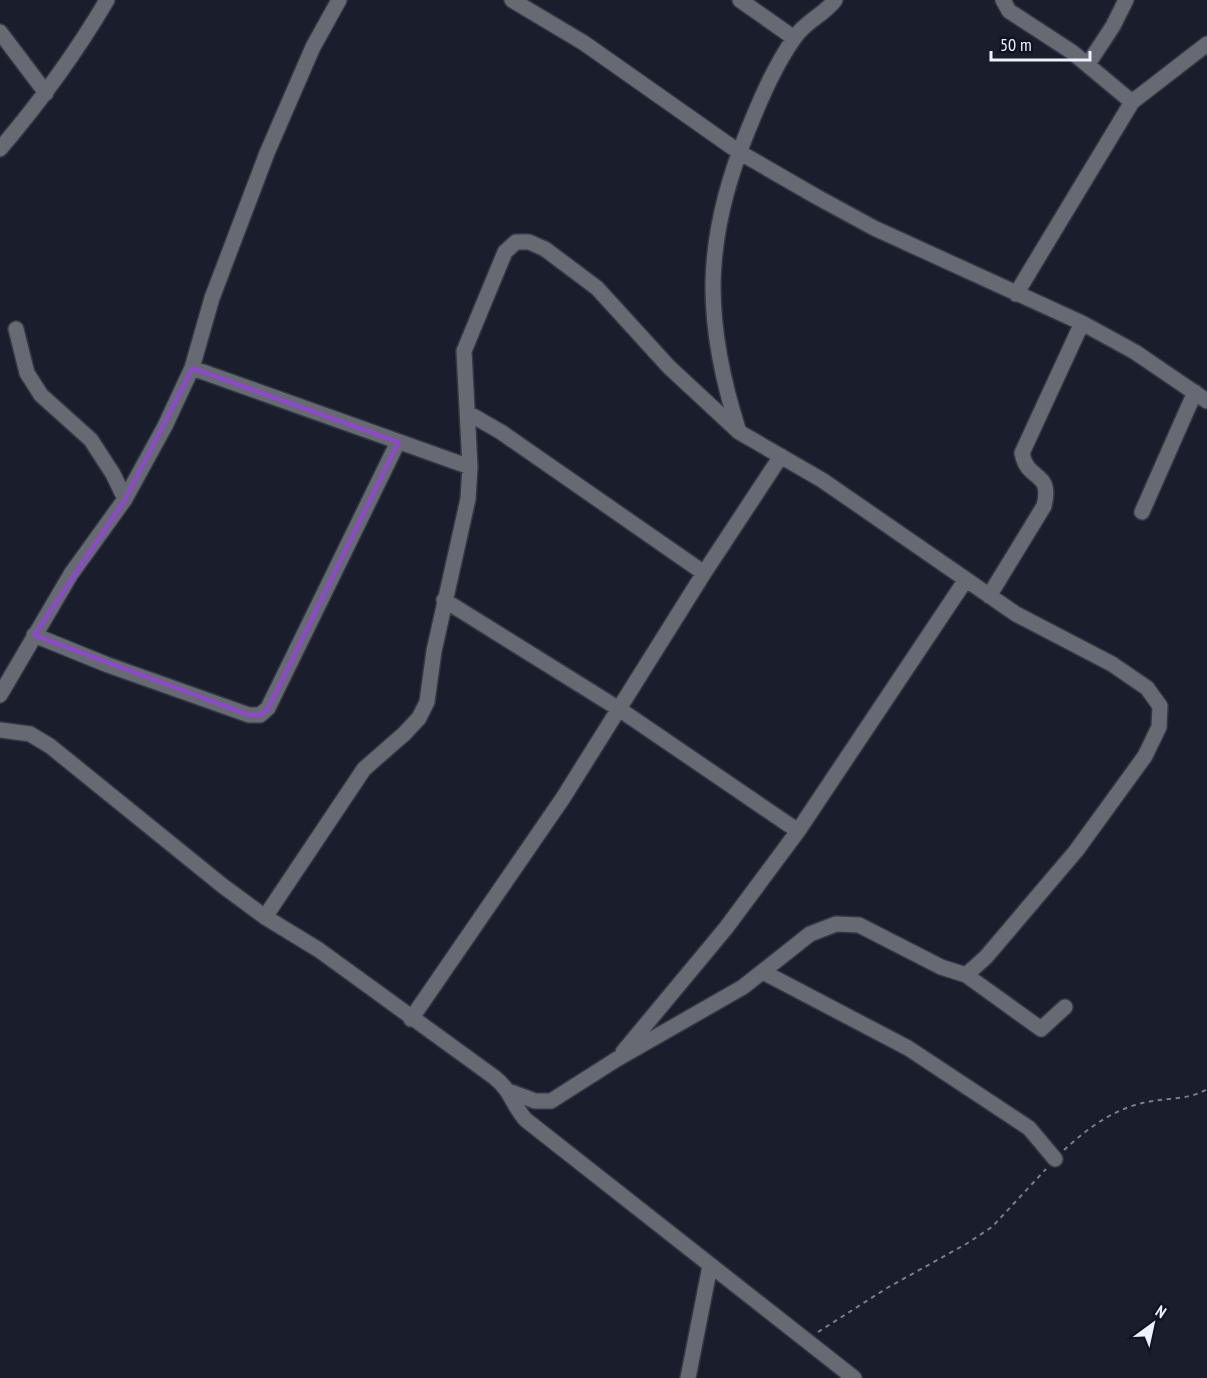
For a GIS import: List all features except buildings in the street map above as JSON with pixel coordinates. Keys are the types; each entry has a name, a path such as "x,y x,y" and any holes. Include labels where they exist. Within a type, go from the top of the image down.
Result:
{"street":[{"path":"0,149 46,93 87,35 107,0"},
{"path":"0,695 71,574 125,500 192,368 212,298 250,194 313,46 339,0"},
{"path":"512,0 584,43 739,152 874,228 1082,323 1135,352 1201,397 1142,512"},
{"path":"740,0 794,38"},
{"path":"740,432 720,370 712,282 715,238 739,152 762,95 794,38 807,22 835,0"},
{"path":"1003,0 1009,11 1088,64 1132,102"},
{"path":"1088,64 1113,26 1126,0"},
{"path":"0,32 46,93"},
{"path":"1016,294 1132,102 1207,44"},
{"path":"265,917 364,770 419,718 427,702 444,600 460,539 470,467 464,351 474,323 488,300 505,252 516,242 529,242 573,267 597,288 669,367 740,432 822,480 965,581 1016,614 1112,664 1147,688 1160,706 1159,727 1145,756 1076,851 986,957 966,975"},
{"path":"989,596 1044,506 1048,490 1044,481 1024,463 1022,453 1082,323"},
{"path":"16,329 27,373 41,395 91,440 114,474 125,500"},
{"path":"192,368 470,467"},
{"path":"468,413 501,432 704,573"},
{"path":"34,635 108,665 249,715 260,715 268,708 398,442"},
{"path":"411,1019 512,875 781,456"},
{"path":"617,1059 726,928 798,831 965,581"},
{"path":"444,600 619,709 798,831"},
{"path":"0,730 30,734 50,746 130,812 265,917 319,950 411,1019 494,1077 511,1092 535,1101 551,1101 617,1059 742,987 810,934 836,924 859,925 941,968 966,975 1041,1029 1065,1007"},
{"path":"763,972 908,1048 1029,1128 1055,1159"},
{"path":"511,1092 518,1112 526,1120 854,1378"},
{"path":"688,1378 710,1266"}],"path":[{"path":"806,1340 887,1287 966,1244 992,1227 1055,1159 1088,1128 1115,1112 1150,1101 1179,1098 1207,1089"}],"highlighted area":[{"path":"192,368 398,442 268,708 260,715 249,715 34,635 125,499"}]}
